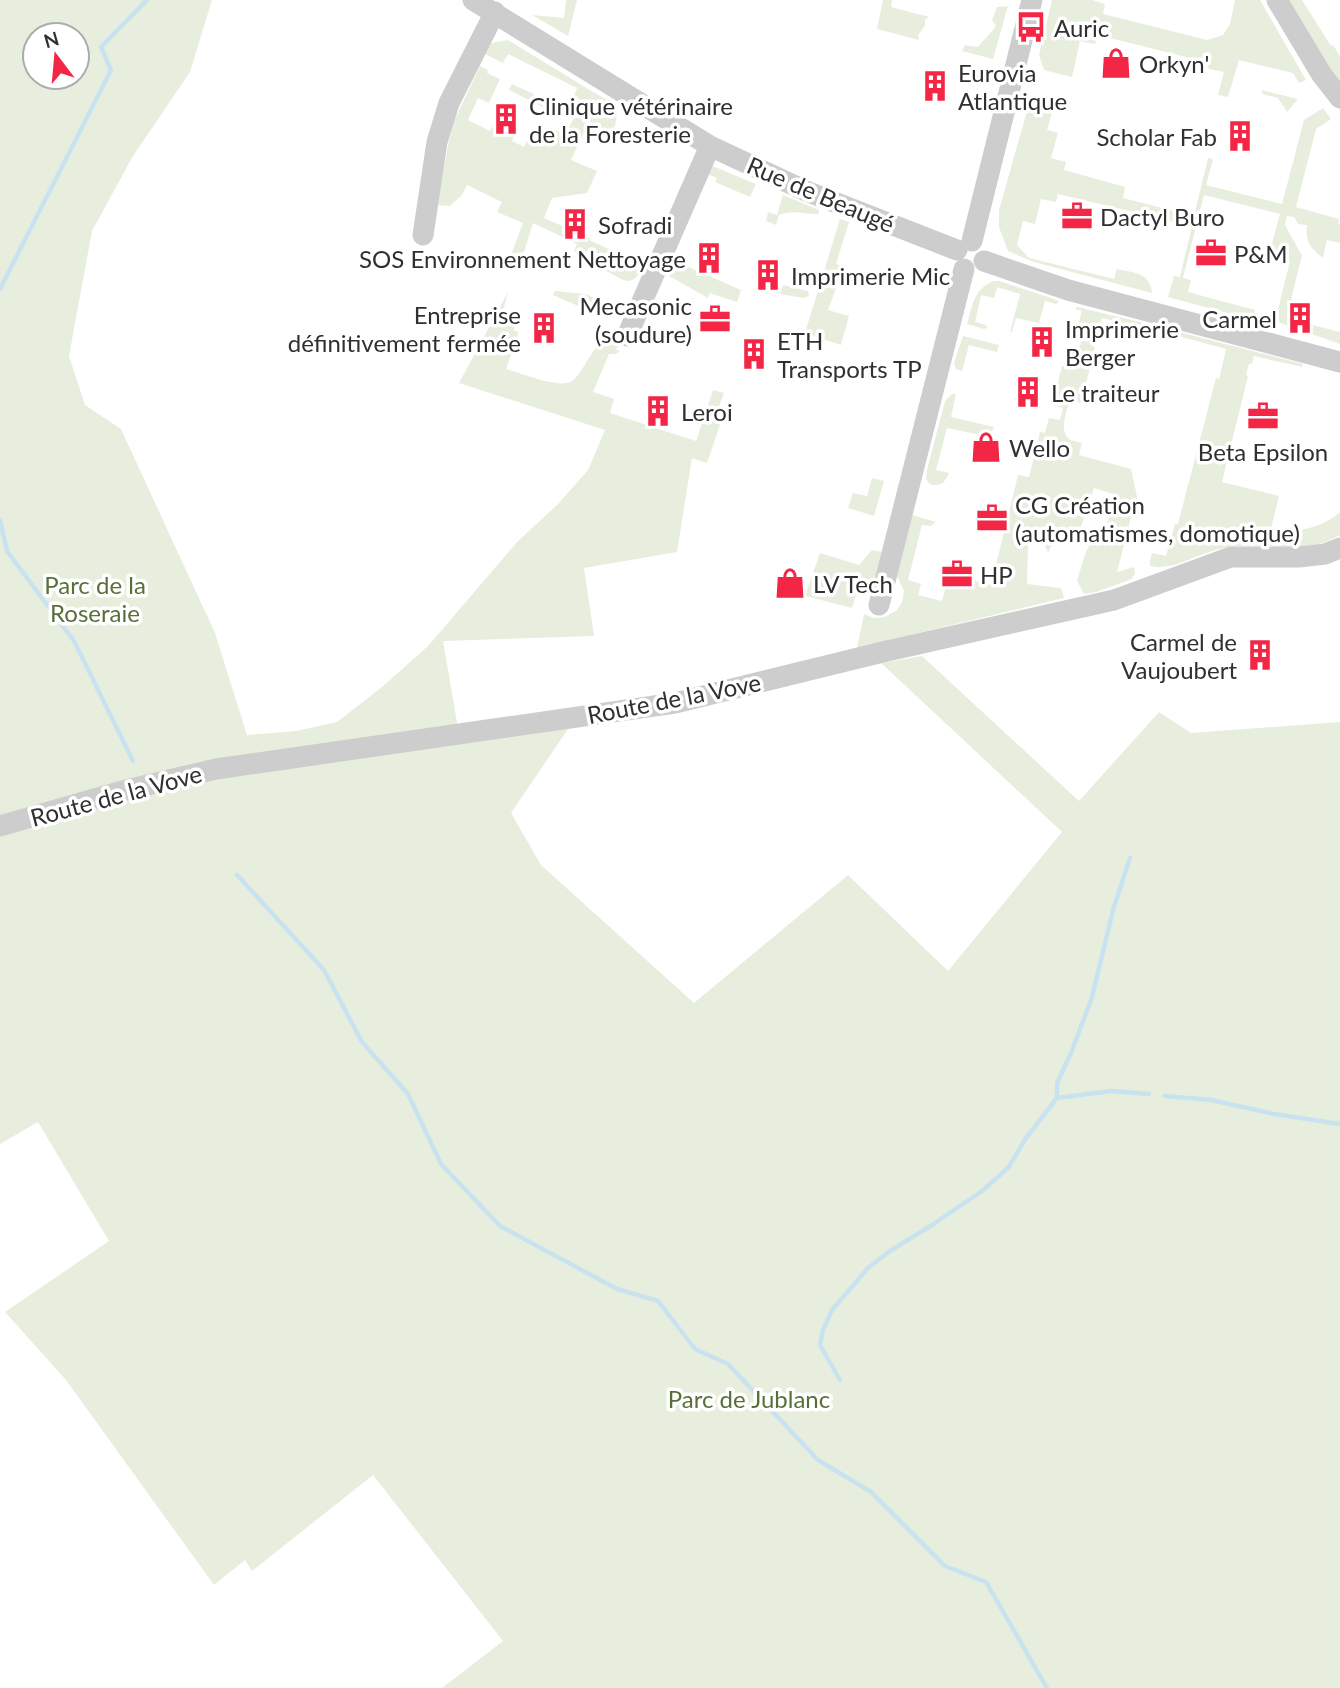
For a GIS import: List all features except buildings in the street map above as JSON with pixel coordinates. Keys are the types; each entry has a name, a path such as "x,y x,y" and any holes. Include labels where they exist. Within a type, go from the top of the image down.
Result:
{"street":[{"name":"Rue de Beaugé","path":"473,0 710,146 806,191 964,254"},
{"path":"879,605 964,254 1032,0"},
{"path":"1277,0 1322,75 1340,98"},
{"path":"423,235 437,142 449,103 495,12"},
{"path":"627,336 710,146"},
{"path":"964,254 981,245 985,253 984,261 1068,290 1340,362"},
{"name":"Route de la Vove","path":"0,826 122,791 216,769 675,703 887,651 1114,600 1231,557 1299,557 1325,554 1340,548"}],"green space":[{"path":"0,0 212,0 190,72 133,156 92,231 69,356 85,405 121,429 215,633 247,735 296,731 337,722 428,646 517,542 558,504 588,470 605,430 459,383 508,292 501,319 515,324 514,331 519,332 506,369 548,382 570,382 580,373 599,345 611,340 621,345 615,349 620,351 609,354 593,392 614,399 610,413 696,441 713,390 724,393 715,417 722,419 707,463 692,458 677,552 584,568 594,636 443,641 459,734 567,718 568,729 511,813 541,865 694,1003 848,875 948,971 1062,832 881,663 922,656 1079,801 1159,712 1191,733 1340,722 1340,1688 442,1688 503,1641 373,1475 252,1571 245,1560 214,1585 66,1380 5,1312 109,1241 38,1122 0,1144"},
{"path":"566,0 577,0 568,36 532,15 564,18"},
{"path":"883,0 892,0 891,7 929,17 918,35 919,40 877,29"},
{"path":"1052,0 1092,0 1105,4 1103,14 1207,40 1223,35 1230,24 1235,0 1260,0 1306,80 1299,83 1293,73 1239,60 1228,97 1218,95 1224,72 1209,69 1206,62 1098,35 1095,44 1080,41 1072,77 1044,70 1039,55"},
{"path":"1286,0 1302,0 1340,56 1340,86"},
{"path":"1008,6 993,59 962,51 965,45 978,47 996,26 992,20 997,7"},
{"path":"508,40 618,106 611,141 584,132 571,160 597,171 587,193 552,198 544,218 613,251 611,258 641,271 633,280 624,280 610,273 574,251 577,244 533,223 520,265 509,260 523,223 497,212 502,202 467,185 462,195 450,206 437,205 454,121 480,66 500,79 489,103 478,98 468,120 490,131 493,126 514,135 512,141 524,147 529,137 547,145 554,129 566,134 582,101 574,96 577,88 508,54 503,63 485,54 491,43"},
{"path":"512,84 544,99 549,107 544,118 540,116 543,107 509,90"},
{"path":"1261,90 1298,99 1287,112 1278,98 1263,94"},
{"path":"1029,104 1053,110 1047,130 1058,133 1051,158 1066,162 1064,170 1125,187 1123,198 1194,216 1208,158 1213,159 1206,185 1282,204 1304,120 1323,108 1331,119 1316,129 1296,207 1339,219 1340,243 1327,240 1323,258 1309,244 1307,225 1298,224 1294,217 1287,216 1285,225 1302,256 1291,299 1306,308 1304,316 1297,315 1292,327 1280,323 1277,314 1290,261 1269,254 1280,214 1204,195 1183,278 1191,280 1188,292 1255,310 1253,320 1168,297 1174,276 1180,277 1192,226 1058,194 1056,202 1041,199 1035,224 1023,221 1017,245 1029,258 1114,279 1117,269 1135,273 1145,277 1152,293 1034,262 1008,251 999,227 999,210"},
{"path":"712,167 756,184 750,197 715,182 717,178 707,174"},
{"path":"783,195 819,210 819,214 790,212 779,215 776,225 766,221 768,212 777,215"},
{"path":"840,219 849,222 836,264 844,267 828,310 849,316 841,345 805,333"},
{"path":"670,259 741,290 737,302 710,293 708,298 664,273"},
{"path":"994,281 1059,302 1056,304 1045,301 1039,323 1016,318 1010,332 1020,294 997,287 994,298 981,295 975,322 986,325 987,328 967,324 978,293"},
{"path":"783,285 808,291 809,296 804,298 780,294"},
{"path":"555,291 585,294 612,305 614,310 611,315 601,316 553,295"},
{"path":"1077,307 1152,325 1151,329 1102,318 1092,346 1095,347 1081,403 1070,400 1064,421 1066,436 1082,443 1079,455 1131,469 1141,515 1132,513 1117,572 1134,567 1132,579 1084,594 1077,581 1085,554 1095,535 1103,537 1116,495 1094,488 1080,530 1060,528 1048,553 1042,538 1036,535 1028,545 1027,584 1061,588 1064,598 857,648 864,614 874,618 885,617 897,610 902,602 904,591 897,576 908,514 936,522 931,526 922,525 908,580 921,584 918,595 942,601 947,583 970,588 972,580 991,585 1018,475 1029,477 1040,432 1045,433 1049,418 1060,420 1063,408 1052,405 1062,366 1074,369 1084,331 1077,328 1082,311 1075,309"},
{"path":"1305,323 1340,332 1340,344 1303,331"},
{"path":"1175,331 1303,364 1302,367 1254,356 1246,375 1248,376 1222,482 1279,496 1271,529 1308,528 1333,518 1340,512 1340,535 1312,545 1226,548 1166,567 1150,566 1152,553 1166,556 1175,524 1178,524 1226,349 1174,335"},
{"path":"963,336 999,345 997,352 969,345 962,371 956,369 954,363"},
{"path":"952,394 956,394 951,417 994,427 986,436 947,428 936,470 949,473 942,483 934,485 926,479 927,470 945,401"},
{"path":"872,478 884,481 874,516 848,508 853,493 867,496"},
{"path":"872,550 883,552 876,578 864,586 859,585 852,608 805,596 820,553 859,565"}],"waterway":[{"path":"0,289 111,70 101,47 147,0"},
{"path":"0,520 7,551 74,641 133,761"},
{"path":"1057,1098 1057,1083 1092,997 1113,910 1130,858"},
{"path":"237,875 324,970 362,1042 408,1094 441,1164 500,1226 617,1289 658,1301 695,1349 728,1364 818,1460 871,1492 945,1566 986,1582 1047,1688"},
{"path":"840,1380 820,1345 823,1330 832,1310 868,1268 982,1191 1008,1168 1026,1138 1057,1098 1111,1091 1149,1094"},
{"path":"1165,1096 1211,1100 1274,1114 1340,1124"}],"place":[{"name":"Auric","path":"1031,27"},
{"name":"Orkyn'","path":"1116,63"},
{"name":"Eurovia Atlantique","path":"935,86"},
{"name":"Clinique vétérinaire de la Foresterie","path":"506,119"},
{"name":"Scholar Fab","path":"1240,136"},
{"name":"Dactyl Buro","path":"1077,216"},
{"name":"Sofradi","path":"575,224"},
{"name":"P&M","path":"1211,253"},
{"name":"SOS Environnement Nettoyage","path":"709,258"},
{"name":"Imprimerie Mic","path":"768,275"},
{"name":"Carmel","path":"1300,318"},
{"name":"Mecasonic (soudure)","path":"715,319"},
{"name":"Entreprise définitivement fermée","path":"544,328"},
{"name":"Imprimerie Berger","path":"1042,342"},
{"name":"ETH Transports TP","path":"754,354"},
{"name":"Le traiteur","path":"1028,392"},
{"name":"Leroi","path":"658,411"},
{"name":"Beta Epsilon","path":"1263,416"},
{"name":"Wello","path":"986,447"},
{"name":"CG Création (automatismes, domotique)","path":"992,518"},
{"name":"HP","path":"957,574"},
{"name":"LV Tech","path":"790,583"},
{"name":"Carmel de Vaujoubert","path":"1260,655"}],"park label":[{"name":"Parc de la Roseraie","path":"95,598"},
{"name":"Parc de Jublanc","path":"749,1398"}]}
